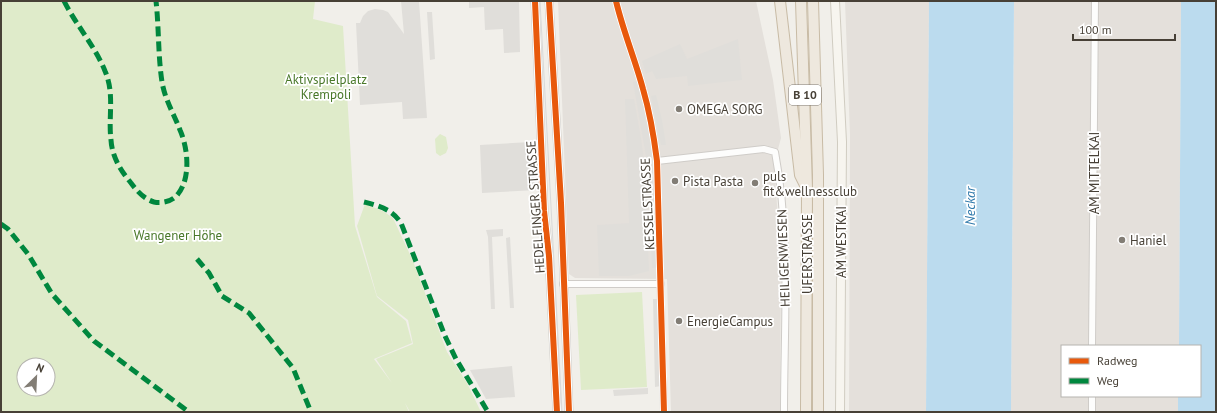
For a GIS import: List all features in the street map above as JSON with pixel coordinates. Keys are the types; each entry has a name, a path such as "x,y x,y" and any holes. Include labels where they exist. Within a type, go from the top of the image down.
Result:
{"highway":[{"name":"B 10","path":"780,1 800,175 807,189"},
{"name":"UFERSTRASSE","path":"801,1 807,189 806,412"},
{"name":"UFERSTRASSE","path":"812,1 818,183 818,412"}],"main road":[{"name":"AM WESTKAI","path":"835,1 842,142 840,412"}],"street":[{"name":"HEDELFINGER STRASSE","path":"535,1 544,211 549,256 557,412"},
{"name":"HEDELFINGER STRASSE","path":"549,1 561,203 569,412"},
{"name":"KESSELSTRASSE","path":"616,1 626,38 644,90 657,161 662,284 664,412"},
{"name":"AM MITTELKAI","path":"1092,345 1095,1"},
{"name":"HEILIGENWIESEN","path":"657,161 764,149 774,152 779,178 784,260 784,412"},
{"path":"563,284 662,284"},
{"path":"1092,397 1092,412"}],"shaded area":[{"path":"401,1 419,1 427,118 403,119 402,102 360,105 356,23 360,23 363,16 368,11 375,9 383,10 388,12 404,34"},
{"path":"519,1 520,52 504,53 503,29 485,30 484,7 469,8 469,2"},
{"path":"558,1 756,1 773,80 781,138 774,164 781,259 780,412 671,412 667,279 575,278 569,274"},
{"path":"845,1 929,1 926,412 849,412 850,135"},
{"path":"1014,1 1181,1 1179,345 1061,345 1061,397 1178,397 1178,412 1011,412"},
{"path":"427,12 432,12 435,59 430,60"},
{"path":"738,39 742,80 688,86 687,76 656,79 652,71 646,74 642,61 680,44 687,59"},
{"path":"637,81 647,123 654,168 656,268 652,268 648,168 633,82"},
{"path":"656,95 666,145 661,145 651,96"},
{"path":"625,99 634,99 641,138 645,169 649,271 629,276 599,276 597,225 629,223"},
{"path":"531,142 532,155 535,155 537,190 482,193 480,145"},
{"path":"503,229 503,236 492,237 495,309 491,309 488,237 486,230"},
{"path":"510,237 514,308 510,308 506,238"},
{"path":"653,299 658,299 661,386 655,387"},
{"path":"512,366 515,397 486,399 470,370"},
{"path":"648,388 648,394 614,396 613,390"}],"green space":[{"name":"Wangener Höhe","path":"1,1 315,1 313,19 343,26 355,226 377,297 406,321 412,343 374,359 392,383 376,359 413,344 408,320 377,296 357,226 365,204 383,211 393,218 413,261 447,352 467,383 481,412 410,412 405,403 409,412 1,412"},
{"path":"440,134 446,137 448,148 446,153 440,156 436,153 435,139"},
{"path":"642,292 647,387 581,390 576,295"}],"water":[{"name":"Neckar","path":"929,1 1014,1 1011,412 926,412"},
{"path":"1181,1 1216,1 1216,412 1178,412 1178,397 1201,397 1201,345 1179,345"}],"tram line":[{"path":"540,1 562,412"}],"marked path":[{"path":"64,1 96,53 105,71 111,97 111,140 113,152 118,163 127,178 141,194 150,201 160,203 170,200 178,194 185,180 187,163 183,137 163,89 156,1"},
{"path":"364,202 389,211 394,214 401,223 445,336 456,359 488,412"},
{"path":"1,224 8,229 28,254 52,294 94,341 189,412"},
{"path":"197,259 209,273 222,296 249,313 293,368 311,412"}],"cycle path":[{"path":"535,1 544,211 549,256 557,412"},
{"path":"549,1 561,203 569,412"},
{"path":"616,1 652,125 657,161 664,412"}],"place":[{"name":"OMEGA SORG","path":"679,109"},
{"name":"Pista Pasta","path":"675,181"},
{"name":"puls fit&wellnessclub","path":"755,183"},
{"name":"Haniel","path":"1122,240"},
{"name":"EnergieCampus","path":"679,321"}],"park label":[{"name":"Aktivspielplatz Krempoli","path":"326,86"}]}
